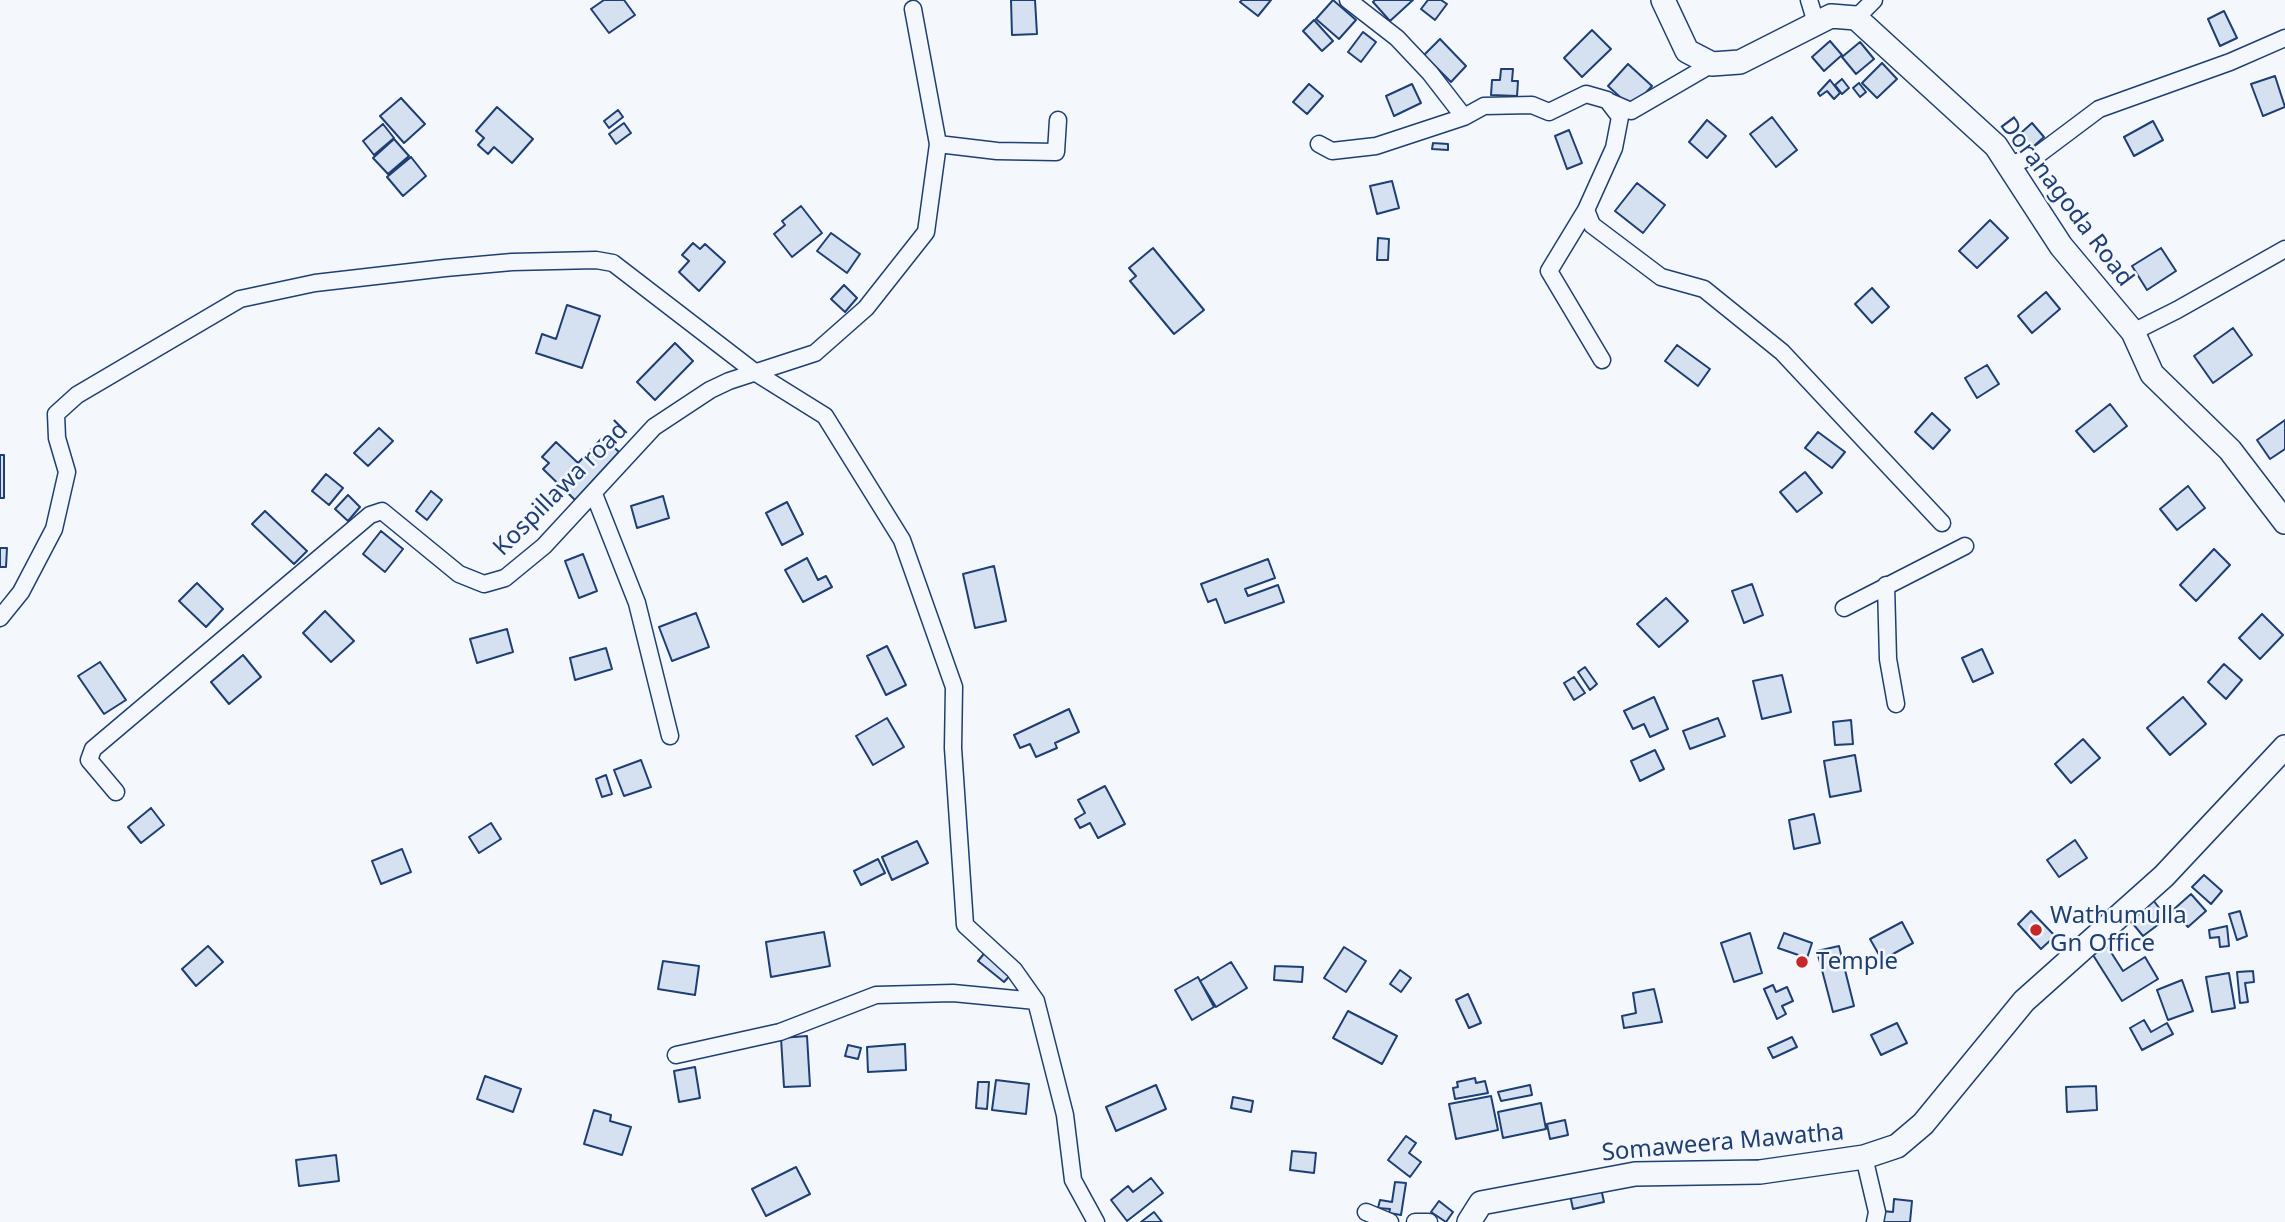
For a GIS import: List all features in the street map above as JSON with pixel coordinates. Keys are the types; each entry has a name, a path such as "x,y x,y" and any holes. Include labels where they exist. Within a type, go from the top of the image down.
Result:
{"street":[{"path":"1348,0 1397,38 1430,73 1464,117"},
{"path":"1662,0 1687,51 1712,64"},
{"path":"1809,0 1816,23"},
{"path":"1319,144 1332,151 1376,146 1464,117 1484,106 1532,105 1549,112 1586,94 1631,111 1712,64 1740,62 1831,16 1856,18 1874,0"},
{"name":"Kospillawa road","path":"116,792 89,761 93,749 370,515 382,511 459,574 484,584 505,578 544,547 654,426 710,390 816,353 866,308 926,232 938,144 913,9"},
{"name":"Doranagoda Road","path":"1856,18 1996,146 2061,246 2133,332 2152,374 2230,450 2285,522"},
{"path":"2009,165 2039,154 2099,109 2230,62 2285,38"},
{"path":"1602,360 1549,271 1586,210 1614,148 1620,117 1607,100"},
{"path":"938,144 997,151 1056,152 1058,120"},
{"path":"1586,210 1592,225 1661,277 1703,289 1783,352 1942,523"},
{"path":"2133,332 2285,248"},
{"path":"0,618 21,592 54,529 66,472 57,438 56,414 77,395 240,299 315,283 512,262 596,260 613,263 756,373 825,416 902,540 954,687 953,748 965,925 1014,970 1036,1001 1065,1115 1073,1180 1096,1222"},
{"path":"594,494 637,603 670,736"},
{"path":"1844,608 1965,546"},
{"path":"1886,585 1888,660 1896,704"},
{"name":"Somaweera Mawatha","path":"1469,1222 1481,1203 1634,1174 1760,1171 1864,1157 1898,1146 1923,1124 2024,1001 2164,876 2285,747"},
{"path":"676,1055 780,1032 876,995 953,993 1036,1001"},
{"path":"1864,1157 1877,1212 1875,1222"},
{"path":"1366,1212 1390,1222"},
{"path":"1415,1222 1429,1222"}],"building":[{"path":"604,0 624,0 635,15 609,33 591,9"},
{"path":"1011,0 1035,0 1037,34 1012,35"},
{"path":"1271,0 1258,16 1240,2"},
{"path":"1333,0 1356,20 1339,39 1316,19"},
{"path":"1413,0 1390,21 1373,2"},
{"path":"1428,0 1441,0 1447,4 1435,20 1421,9"},
{"path":"2224,11 2237,38 2220,46 2208,19"},
{"path":"1314,20 1333,41 1322,51 1303,31"},
{"path":"1592,30 1611,49 1582,77 1564,58"},
{"path":"1363,32 1376,42 1361,62 1348,52"},
{"path":"1440,39 1466,66 1451,82 1424,55"},
{"path":"1830,41 1842,55 1824,71 1812,57"},
{"path":"1860,42 1874,59 1856,74 1842,57"},
{"path":"1882,63 1897,79 1877,98 1862,83"},
{"path":"1628,64 1652,86 1632,108 1608,86"},
{"path":"1501,69 1513,69 1512,81 1518,81 1517,96 1491,95 1492,80 1500,80"},
{"path":"2275,76 2285,107 2263,116 2251,84"},
{"path":"1842,79 1849,88 1842,94 1835,85"},
{"path":"1830,80 1840,93 1834,99 1827,91 1820,96 1818,93"},
{"path":"1859,83 1866,92 1860,97 1853,88"},
{"path":"1309,84 1323,96 1307,114 1293,102"},
{"path":"1412,84 1421,103 1394,116 1386,96"},
{"path":"401,98 425,124 404,143 380,116"},
{"path":"497,107 533,139 512,163 494,147 488,154 478,145 484,138 476,131"},
{"path":"618,110 623,117 609,128 604,121"},
{"path":"1772,117 1797,150 1776,167 1750,134"},
{"path":"1707,120 1726,136 1707,158 1689,142"},
{"path":"2153,121 2163,140 2134,156 2124,137"},
{"path":"624,123 631,133 616,144 609,134"},
{"path":"2032,123 2044,137 2024,155 2012,141"},
{"path":"383,124 394,138 374,155 363,141"},
{"path":"1569,130 1582,163 1567,169 1555,136"},
{"path":"394,139 409,156 388,174 373,158"},
{"path":"1433,143 1448,144 1448,150 1432,149"},
{"path":"411,157 426,176 403,196 387,177"},
{"path":"1392,181 1399,208 1377,214 1370,186"},
{"path":"1637,183 1665,205 1643,233 1615,211"},
{"path":"801,206 822,233 792,257 774,234 785,225 782,221"},
{"path":"1990,220 2008,238 1977,268 1959,251"},
{"path":"831,233 860,254 847,273 817,251"},
{"path":"1378,238 1389,239 1388,260 1377,260"},
{"path":"693,243 700,249 705,244 725,262 699,291 679,272 689,261 682,255"},
{"path":"1153,248 1204,310 1174,334 1130,281 1136,276 1129,268"},
{"path":"2161,248 2176,271 2147,290 2132,266"},
{"path":"844,285 857,298 845,312 831,299"},
{"path":"1872,288 1889,307 1872,323 1855,304"},
{"path":"2046,292 2060,309 2032,333 2018,316"},
{"path":"567,305 600,316 582,368 536,353 542,334 556,339"},
{"path":"2233,328 2252,355 2213,383 2194,356"},
{"path":"675,343 693,361 655,400 637,382"},
{"path":"1677,345 1710,369 1698,386 1665,361"},
{"path":"1987,365 1999,384 1977,398 1965,378"},
{"path":"2110,404 2127,426 2094,452 2076,431"},
{"path":"1932,413 1950,430 1933,449 1915,432"},
{"path":"2285,420 2285,449 2270,459 2257,440"},
{"path":"379,428 393,441 368,466 354,453"},
{"path":"1818,432 1845,452 1832,468 1805,448"},
{"path":"603,437 619,452 575,500 543,469 549,463 542,457 556,442 578,463"},
{"path":"0,455 4,455 4,498 0,498"},
{"path":"1805,472 1822,493 1797,512 1780,492"},
{"path":"326,474 343,488 329,505 312,491"},
{"path":"2188,486 2205,508 2177,530 2160,509"},
{"path":"431,491 442,500 427,520 416,511"},
{"path":"348,495 360,507 348,521 335,509"},
{"path":"663,496 669,518 637,528 631,506"},
{"path":"787,502 803,534 782,545 766,513"},
{"path":"265,511 307,551 294,564 252,524"},
{"path":"381,531 403,549 385,572 363,554"},
{"path":"0,548 7,548 6,567 0,567"},
{"path":"2214,549 2230,565 2196,601 2180,585"},
{"path":"583,554 597,591 579,598 565,561"},
{"path":"807,558 818,580 826,576 832,587 803,602 785,570"},
{"path":"1268,559 1275,578 1245,589 1248,596 1278,585 1284,602 1225,623 1216,599 1208,602 1201,584"},
{"path":"994,566 1006,621 975,628 963,574"},
{"path":"197,583 223,609 206,627 179,601"},
{"path":"1752,584 1763,615 1744,623 1732,591"},
{"path":"1666,598 1688,621 1659,647 1637,624"},
{"path":"325,611 354,641 331,662 303,633"},
{"path":"696,613 709,647 672,661 659,627"},
{"path":"2262,614 2283,635 2260,659 2239,638"},
{"path":"507,629 513,652 477,663 470,639"},
{"path":"887,646 906,685 886,695 867,656"},
{"path":"606,648 612,669 575,680 570,658"},
{"path":"1982,649 1993,673 1973,682 1962,658"},
{"path":"243,655 261,677 229,704 211,682"},
{"path":"100,662 126,700 104,714 78,676"},
{"path":"2224,664 2242,680 2226,699 2208,682"},
{"path":"1585,667 1597,684 1590,690 1578,672"},
{"path":"1782,675 1791,712 1762,719 1753,681"},
{"path":"1574,677 1585,693 1574,700 1564,683"},
{"path":"1654,697 1668,729 1650,737 1644,724 1633,729 1624,711"},
{"path":"2183,697 2206,724 2170,755 2147,728"},
{"path":"1069,709 1079,732 1055,743 1057,748 1036,757 1030,744 1020,748 1014,735"},
{"path":"887,718 904,747 873,765 856,736"},
{"path":"1718,718 1725,736 1690,749 1683,731"},
{"path":"1851,720 1853,744 1835,745 1833,722"},
{"path":"2083,739 2100,758 2071,783 2055,764"},
{"path":"1655,750 1664,769 1640,781 1631,761"},
{"path":"1855,755 1861,791 1830,797 1824,761"},
{"path":"641,760 651,787 624,796 614,770"},
{"path":"606,775 612,794 602,797 596,779"},
{"path":"1105,786 1125,824 1098,838 1090,823 1080,828 1075,819 1085,813 1078,800"},
{"path":"151,808 164,825 141,843 128,827"},
{"path":"1814,814 1820,843 1794,849 1789,820"},
{"path":"491,823 501,839 479,853 469,837"},
{"path":"2075,840 2087,858 2059,877 2047,860"},
{"path":"917,841 928,863 892,880 882,857"},
{"path":"402,849 411,872 381,884 372,861"},
{"path":"878,859 885,873 861,885 854,871"},
{"path":"2204,875 2222,891 2211,904 2192,887"},
{"path":"2191,894 2206,911 2188,927 2173,910"},
{"path":"2153,900 2167,918 2143,936 2129,919"},
{"name":"Wathumulla Gn Office","path":"2031,911 2055,936 2041,949 2018,924"},
{"path":"2240,911 2247,936 2237,940 2229,914"},
{"path":"1902,922 1913,943 1882,960 1870,939"},
{"path":"2227,926 2229,946 2220,947 2219,937 2210,938 2209,930"},
{"path":"824,932 830,966 771,977 766,942"},
{"path":"1750,933 1762,973 1734,982 1721,943"},
{"path":"1784,933 1812,943 1807,958 1778,948"},
{"path":"208,946 223,962 196,986 182,969"},
{"path":"1839,946 1854,1006 1833,1012 1817,951"},
{"path":"2107,946 2123,971 2145,957 2158,979 2122,1001 2093,955"},
{"path":"1344,947 1366,961 1346,992 1324,978"},
{"path":"987,950 1014,971 1004,982 978,961"},
{"path":"663,961 699,966 695,995 658,989"},
{"path":"1231,962 1247,988 1216,1007 1200,981"},
{"path":"1275,966 1303,967 1302,982 1274,980"},
{"path":"1400,970 1411,978 1401,992 1390,984"},
{"path":"2253,971 2254,982 2245,983 2248,1002 2240,1003 2237,972"},
{"path":"2229,973 2235,1008 2212,1012 2206,977"},
{"path":"1198,977 1214,1007 1192,1020 1175,990"},
{"path":"2182,980 2193,1011 2168,1020 2157,990"},
{"path":"1773,985 1776,992 1787,987 1793,1001 1782,1006 1786,1014 1777,1019 1764,989"},
{"path":"1654,989 1662,1022 1624,1028 1622,1016 1636,1013 1633,993"},
{"path":"1468,994 1481,1023 1469,1028 1456,1000"},
{"path":"1348,1011 1397,1036 1382,1064 1333,1038"},
{"path":"2144,1020 2151,1032 2167,1023 2173,1034 2142,1050 2130,1028"},
{"path":"1897,1023 1907,1043 1881,1055 1871,1035"},
{"path":"807,1036 810,1086 784,1087 781,1038"},
{"path":"1792,1037 1797,1047 1773,1058 1768,1048"},
{"path":"905,1044 906,1070 868,1072 867,1047"},
{"path":"848,1045 861,1048 858,1059 845,1056"},
{"path":"695,1067 700,1098 679,1102 674,1071"},
{"path":"485,1076 521,1089 513,1112 477,1099"},
{"path":"1475,1078 1476,1083 1485,1081 1488,1093 1455,1099 1453,1088 1458,1087 1457,1082"},
{"path":"996,1080 1029,1084 1026,1114 992,1110"},
{"path":"978,1082 989,1082 987,1109 976,1108"},
{"path":"1156,1085 1166,1109 1116,1131 1106,1107"},
{"path":"1530,1085 1532,1095 1501,1101 1498,1092"},
{"path":"2096,1086 2097,1110 2067,1112 2066,1087"},
{"path":"1491,1096 1498,1130 1456,1139 1449,1104"},
{"path":"1233,1097 1253,1101 1251,1112 1231,1108"},
{"path":"1541,1103 1546,1129 1503,1138 1498,1112"},
{"path":"594,1110 611,1115 610,1121 631,1127 622,1155 584,1144"},
{"path":"1565,1120 1568,1135 1550,1139 1547,1124"},
{"path":"1406,1136 1416,1143 1409,1153 1421,1162 1410,1177 1388,1160"},
{"path":"1292,1151 1316,1153 1314,1173 1290,1170"},
{"path":"336,1155 339,1181 299,1186 296,1160"},
{"path":"796,1167 810,1194 766,1216 752,1189"},
{"path":"1151,1178 1163,1193 1127,1221 1111,1200 1128,1186 1133,1192"},
{"path":"1395,1182 1406,1183 1401,1215 1389,1213 1390,1209 1378,1208 1380,1200 1392,1202"},
{"path":"1600,1184 1604,1202 1573,1209 1569,1190"},
{"path":"1894,1199 1912,1201 1910,1222 1881,1222 1882,1211 1893,1212"},
{"path":"1439,1201 1453,1212 1446,1222 1431,1212"},
{"path":"1154,1212 1162,1222 1141,1222"}],"place":[{"name":"Wathumulla Gn Office","path":"2036,930"},
{"name":"Temple","path":"1802,962"}]}
